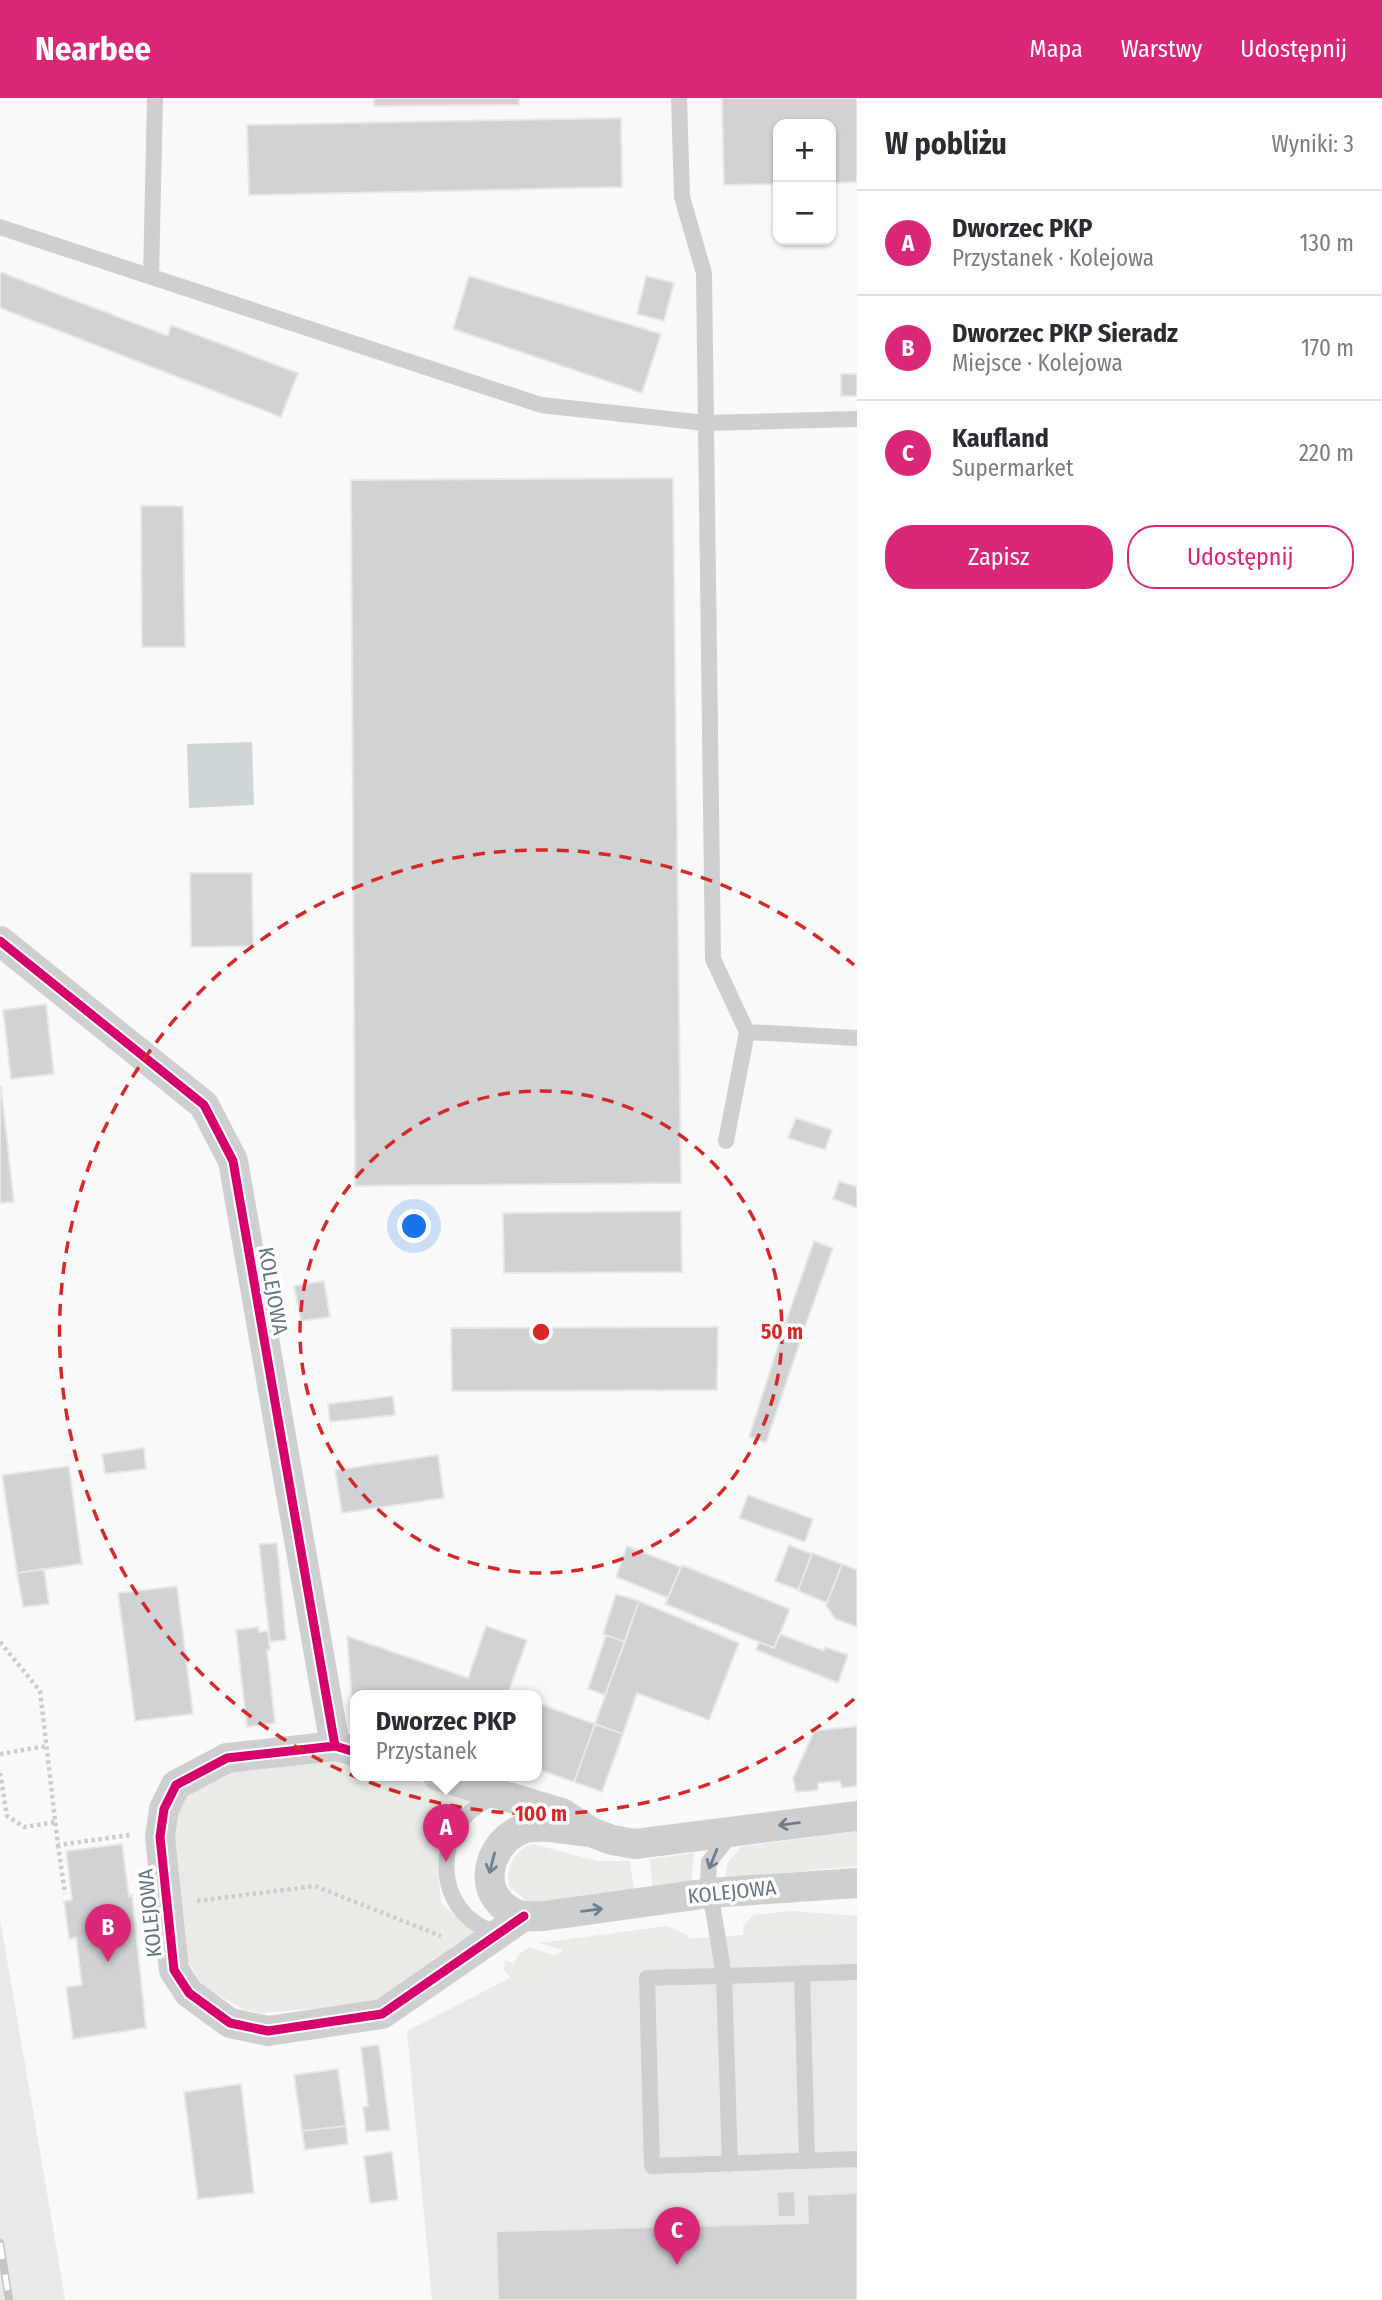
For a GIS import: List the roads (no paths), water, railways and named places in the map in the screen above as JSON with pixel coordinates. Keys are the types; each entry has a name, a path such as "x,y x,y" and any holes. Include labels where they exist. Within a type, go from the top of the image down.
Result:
{"street":[{"name":"KOLEJOWA","path":"0,941 204,1105 233,1161 345,1749 227,1758 176,1785 164,1810 160,1837 174,1970 190,1993 230,2023 268,2031 382,2014 513,1925 710,1893 857,1882"},
{"path":"454,1781 562,1813 591,1832 612,1840 635,1843 857,1816"},
{"path":"513,1925 512,1912 491,1890 491,1857 499,1845 522,1829 591,1832"}],"lane":[{"path":"151,277 155,98"},
{"path":"679,98 682,197 704,273 713,959 747,1032 726,1141"},
{"path":"0,227 541,405 705,424 857,419"},
{"path":"747,1032 857,1038"},
{"path":"504,1796 484,1801 463,1817 450,1840 446,1862 449,1888 460,1912 481,1929 513,1925"},
{"path":"730,2164 724,1976 710,1893 709,1862 734,1831"},
{"path":"857,1972 647,1978 652,2166 857,2160"},
{"path":"802,1973 807,2161"}],"railway":[{"path":"0,2243 9,2300"}],"place":[{"name":"Dworzec PKP","path":"446,1862"},
{"name":"Dworzec PKP Sieradz","path":"108,1962"},
{"name":"Kaufland","path":"677,2265"}]}
